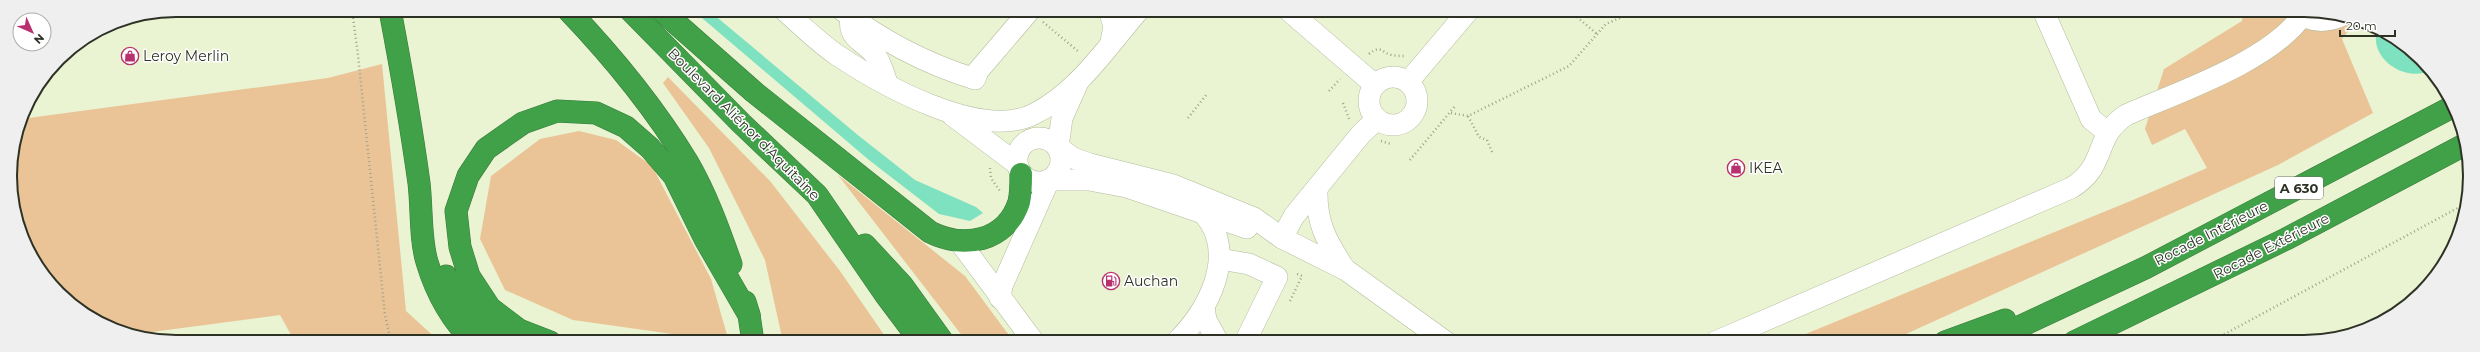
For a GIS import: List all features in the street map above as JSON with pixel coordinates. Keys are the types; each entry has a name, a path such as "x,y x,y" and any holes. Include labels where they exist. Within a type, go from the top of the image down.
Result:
{"highway":[{"path":"391,17 402,71 419,184 426,260 440,298 466,335"},
{"path":"574,17 635,85 689,165 719,230 749,316 752,335"},
{"name":"Boulevard Aliénor d'Aquitaine","path":"637,17 741,123 817,195 885,294 917,335"},
{"path":"669,17 754,92 930,232 945,239 959,241 981,240 999,231 1010,219 1019,201 1019,169"},
{"name":"Rocade Intérieure","path":"2002,335 2144,268 2448,109"},
{"path":"531,335 518,330 490,308 469,276 460,247 456,211 468,176 486,149 523,123 557,112 596,113 626,127 650,148 674,176 705,239 749,316"},
{"name":"Rocade Extérieure","path":"2089,335 2286,239 2460,146"},
{"path":"419,184 438,256 452,289 477,321 495,335"},
{"path":"817,195 902,285 938,335"},
{"path":"1964,335 2144,268"},
{"path":"2099,335 2158,302"}],"street":[{"path":"792,17 837,54 888,85 949,112 1000,122 1021,119 1051,104 1079,80 1133,17"},
{"path":"847,17 849,27 854,37 877,57 888,85"},
{"path":"852,17 908,52 950,72 975,80 978,71 1024,17"},
{"path":"1111,17 1114,26 1112,42"},
{"path":"1296,17 1375,86"},
{"path":"1408,82 1463,17"},
{"path":"2046,17 2091,119 2107,132"},
{"path":"1731,335 2071,188 2091,172 2107,132 2126,115 2232,68 2271,47 2295,26 2297,17"},
{"path":"2308,17 2315,20 2331,19"},
{"path":"1387,78 1402,79 1408,82 1416,95 1416,109 1419,121 1392,125 1377,119 1370,106 1371,92 1375,86 1387,78"},
{"path":"1000,298 1002,286 1049,180 1059,169 1061,162 1058,147 1062,118 1079,80"},
{"path":"949,112 1034,182 1049,180 1105,182 1282,238"},
{"path":"1282,238 1294,216 1361,134 1377,119"},
{"path":"1019,169 1019,149 1030,139 1045,138 1073,158 1090,164 1173,185 1215,201 1254,218 1282,238 1346,270 1436,335"},
{"path":"1317,188 1318,219 1328,243 1346,270"},
{"path":"1183,335 1195,322 1204,306 1220,259 1218,237 1213,224 1204,214"},
{"path":"959,241 1029,335"},
{"path":"1220,259 1249,264 1277,277 1248,335"},
{"path":"1204,306 1206,320 1214,335"}],"path":[{"path":"353,17 385,315 389,335"},
{"path":"1577,17 1597,34"},
{"path":"1451,113 1468,116 1569,66 1606,24 1622,17"},
{"path":"1188,118 1207,94"},
{"path":"1410,160 1451,113 1456,105"},
{"path":"1468,116 1480,137 1487,140 1492,152"},
{"path":"2223,335 2460,207"}],"shaded area":[{"path":"701,17 717,17 859,136 915,180 976,207 983,213 970,221 939,214 869,160"},
{"path":"2243,17 2314,17 2353,24 2342,39 2373,113 2278,165 1906,334 1803,335 2133,200 2207,168 2185,129 2152,145 2145,129 2164,69 2242,21"},
{"path":"2377,34 2384,38 2409,56 2425,72 2410,73 2390,65 2378,48"},
{"path":"382,64 406,311 432,335 291,335 280,315 148,333 135,330 96,314 71,296 56,281 38,256 22,217 17,186 18,155 22,135 28,118 328,78"},
{"path":"668,77 770,181 840,271 884,335 781,335 765,260 709,148 663,83"},
{"path":"579,131 616,140 652,166 711,279 727,335 679,335 573,320 505,290 480,239 491,176 540,139"},
{"path":"838,175 965,276 1009,335 962,335"}],"place":[{"name":"Leroy Merlin","path":"130,56"},
{"name":"IKEA","path":"1736,168"},
{"name":"Auchan","path":"1111,281"}]}
